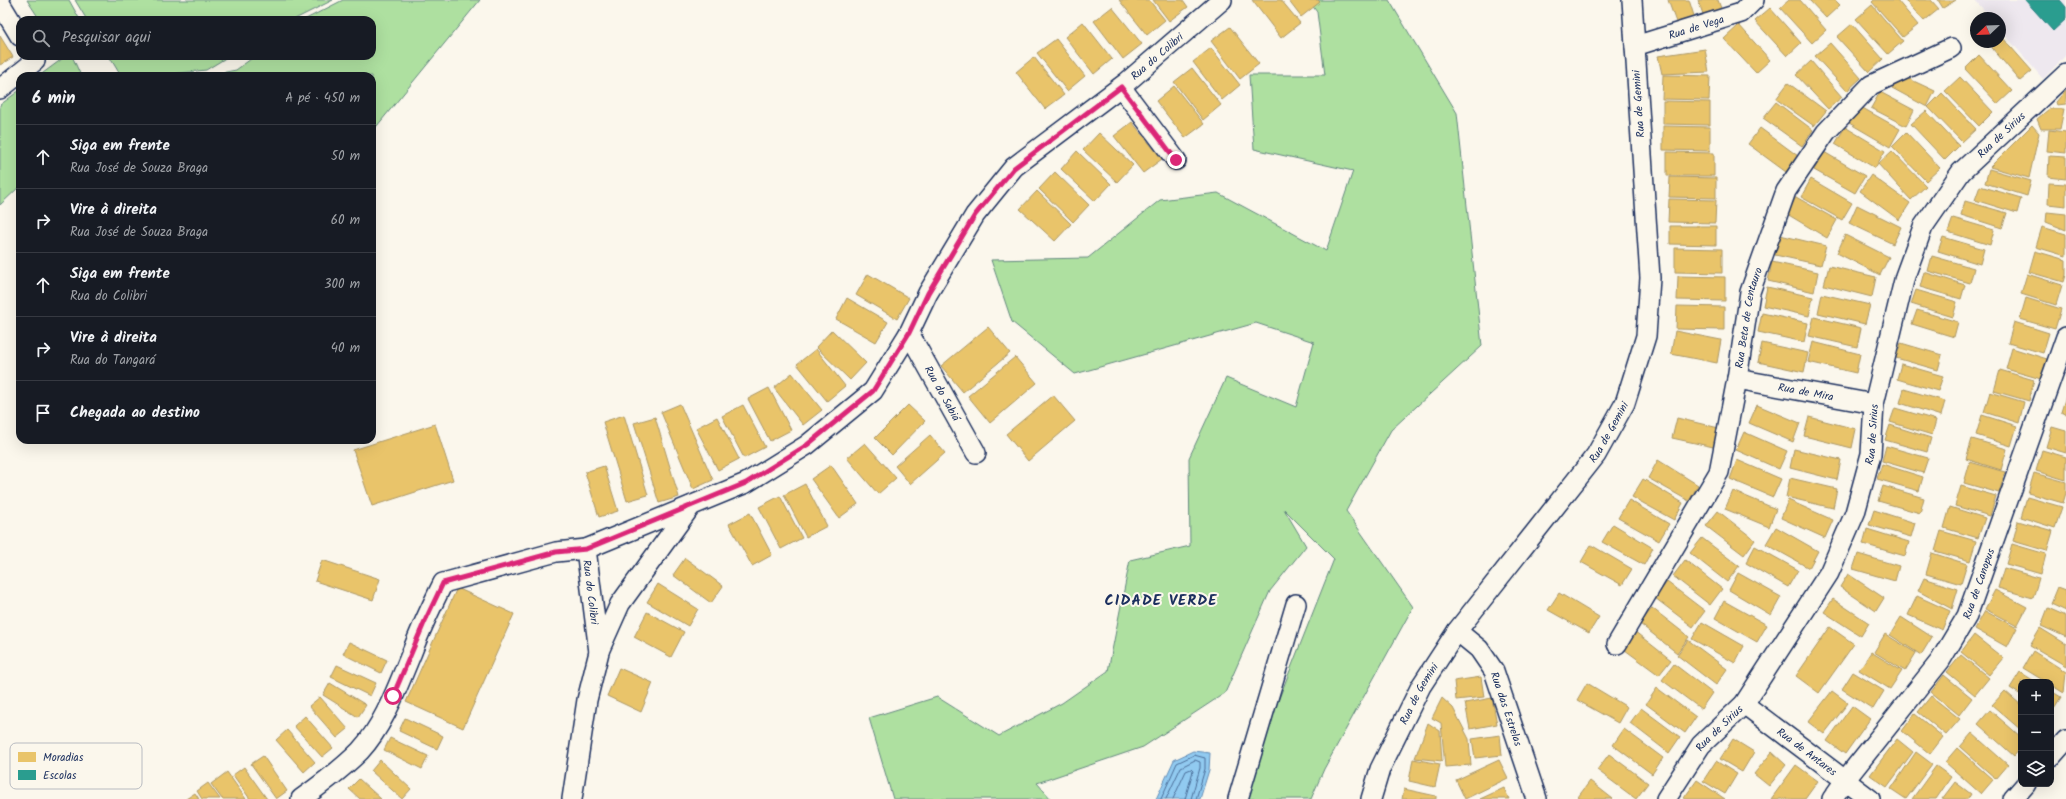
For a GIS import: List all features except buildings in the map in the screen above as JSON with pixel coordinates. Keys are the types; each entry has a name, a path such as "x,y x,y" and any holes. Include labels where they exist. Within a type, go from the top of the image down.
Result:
{"street":[{"name":"Rua do Colibri","path":"599,652 586,549 746,483 807,445 873,391 909,333 928,293 975,215 1014,168 1121,87 1222,0"},
{"name":"Rua de Gemini","path":"1371,799 1380,769 1421,686 1457,630 1596,456 1625,403 1646,336 1650,278 1632,0"},
{"name":"Rua de Vega","path":"1635,46 1741,13 1754,0"},
{"path":"0,3 16,29"},
{"name":"Rua Beta de Centauro","path":"1617,644 1719,472 1737,379 1750,292 1786,191 1826,132 1871,85 1951,48"},
{"path":"19,72 32,60"},
{"path":"0,89 16,74"},
{"name":"Rua de Sirius","path":"1666,799 1701,745 1744,704 1829,573 1855,514 1871,454 1874,404 1905,276 1923,227 1961,172 2066,74"},
{"path":"1121,87 1176,160"},
{"name":"Rua do Sabiá","path":"909,333 976,453"},
{"name":"Rua de Canopus","path":"1832,799 1846,779 1940,661 1967,616 2063,358 2066,337"},
{"name":"Rua de Mira","path":"1737,379 1874,404"},
{"name":"Rua do Colibri","path":"572,799 588,700 599,652 620,604 691,506"},
{"path":"301,799 329,779 361,750 393,696 443,583 556,552 586,549"},
{"path":"1238,799 1296,604"},
{"name":"Rua das Estrelas","path":"1457,630 1479,649 1494,671 1536,799"},
{"name":"Rua de Antares","path":"1744,704 1846,779 1870,799"},
{"path":"2054,753 2066,740"},
{"path":"2013,799 2023,787"}],"shaded area":[{"path":"1975,0 2066,0 2066,55 2043,79 2006,36 2006,12 1986,12"}],"green space":[{"path":"27,0 69,0 78,16 37,16"},
{"path":"75,0 333,0 301,16 85,16"},
{"path":"343,0 480,0 376,127 376,72 226,72 236,70 250,60 376,60 376,16 312,16"},
{"path":"1308,0 1389,0 1457,113 1482,346 1391,430 1346,511 1413,607 1324,769 1311,799 1248,799 1276,706 1334,559 1284,509 1306,546 1270,591 1225,693 1143,747 1037,783 1051,799 893,799 869,718 937,697 999,736 1062,703 1108,671 1130,560 1190,546 1189,458 1226,378 1296,407 1314,342 1256,323 1075,374 1012,322 991,260 1088,258 1160,200 1218,193 1326,251 1353,171 1254,149 1249,75 1325,75 1317,12"},
{"path":"61,60 74,60 79,72 44,72"},
{"path":"111,60 222,60 206,70 189,72 119,72"},
{"path":"16,93 16,190 0,205 0,105"}],"water":[{"path":"1193,751 1210,753 1209,770 1200,799 1156,799 1174,760"}],"district":[{"name":"CIDADE VERDE","path":"1161,600"}],"route":[{"path":"393,696 443,583 556,552 586,549 746,483 807,445 873,391 909,333 928,293 975,215 1014,168 1121,87 1176,160"}]}
